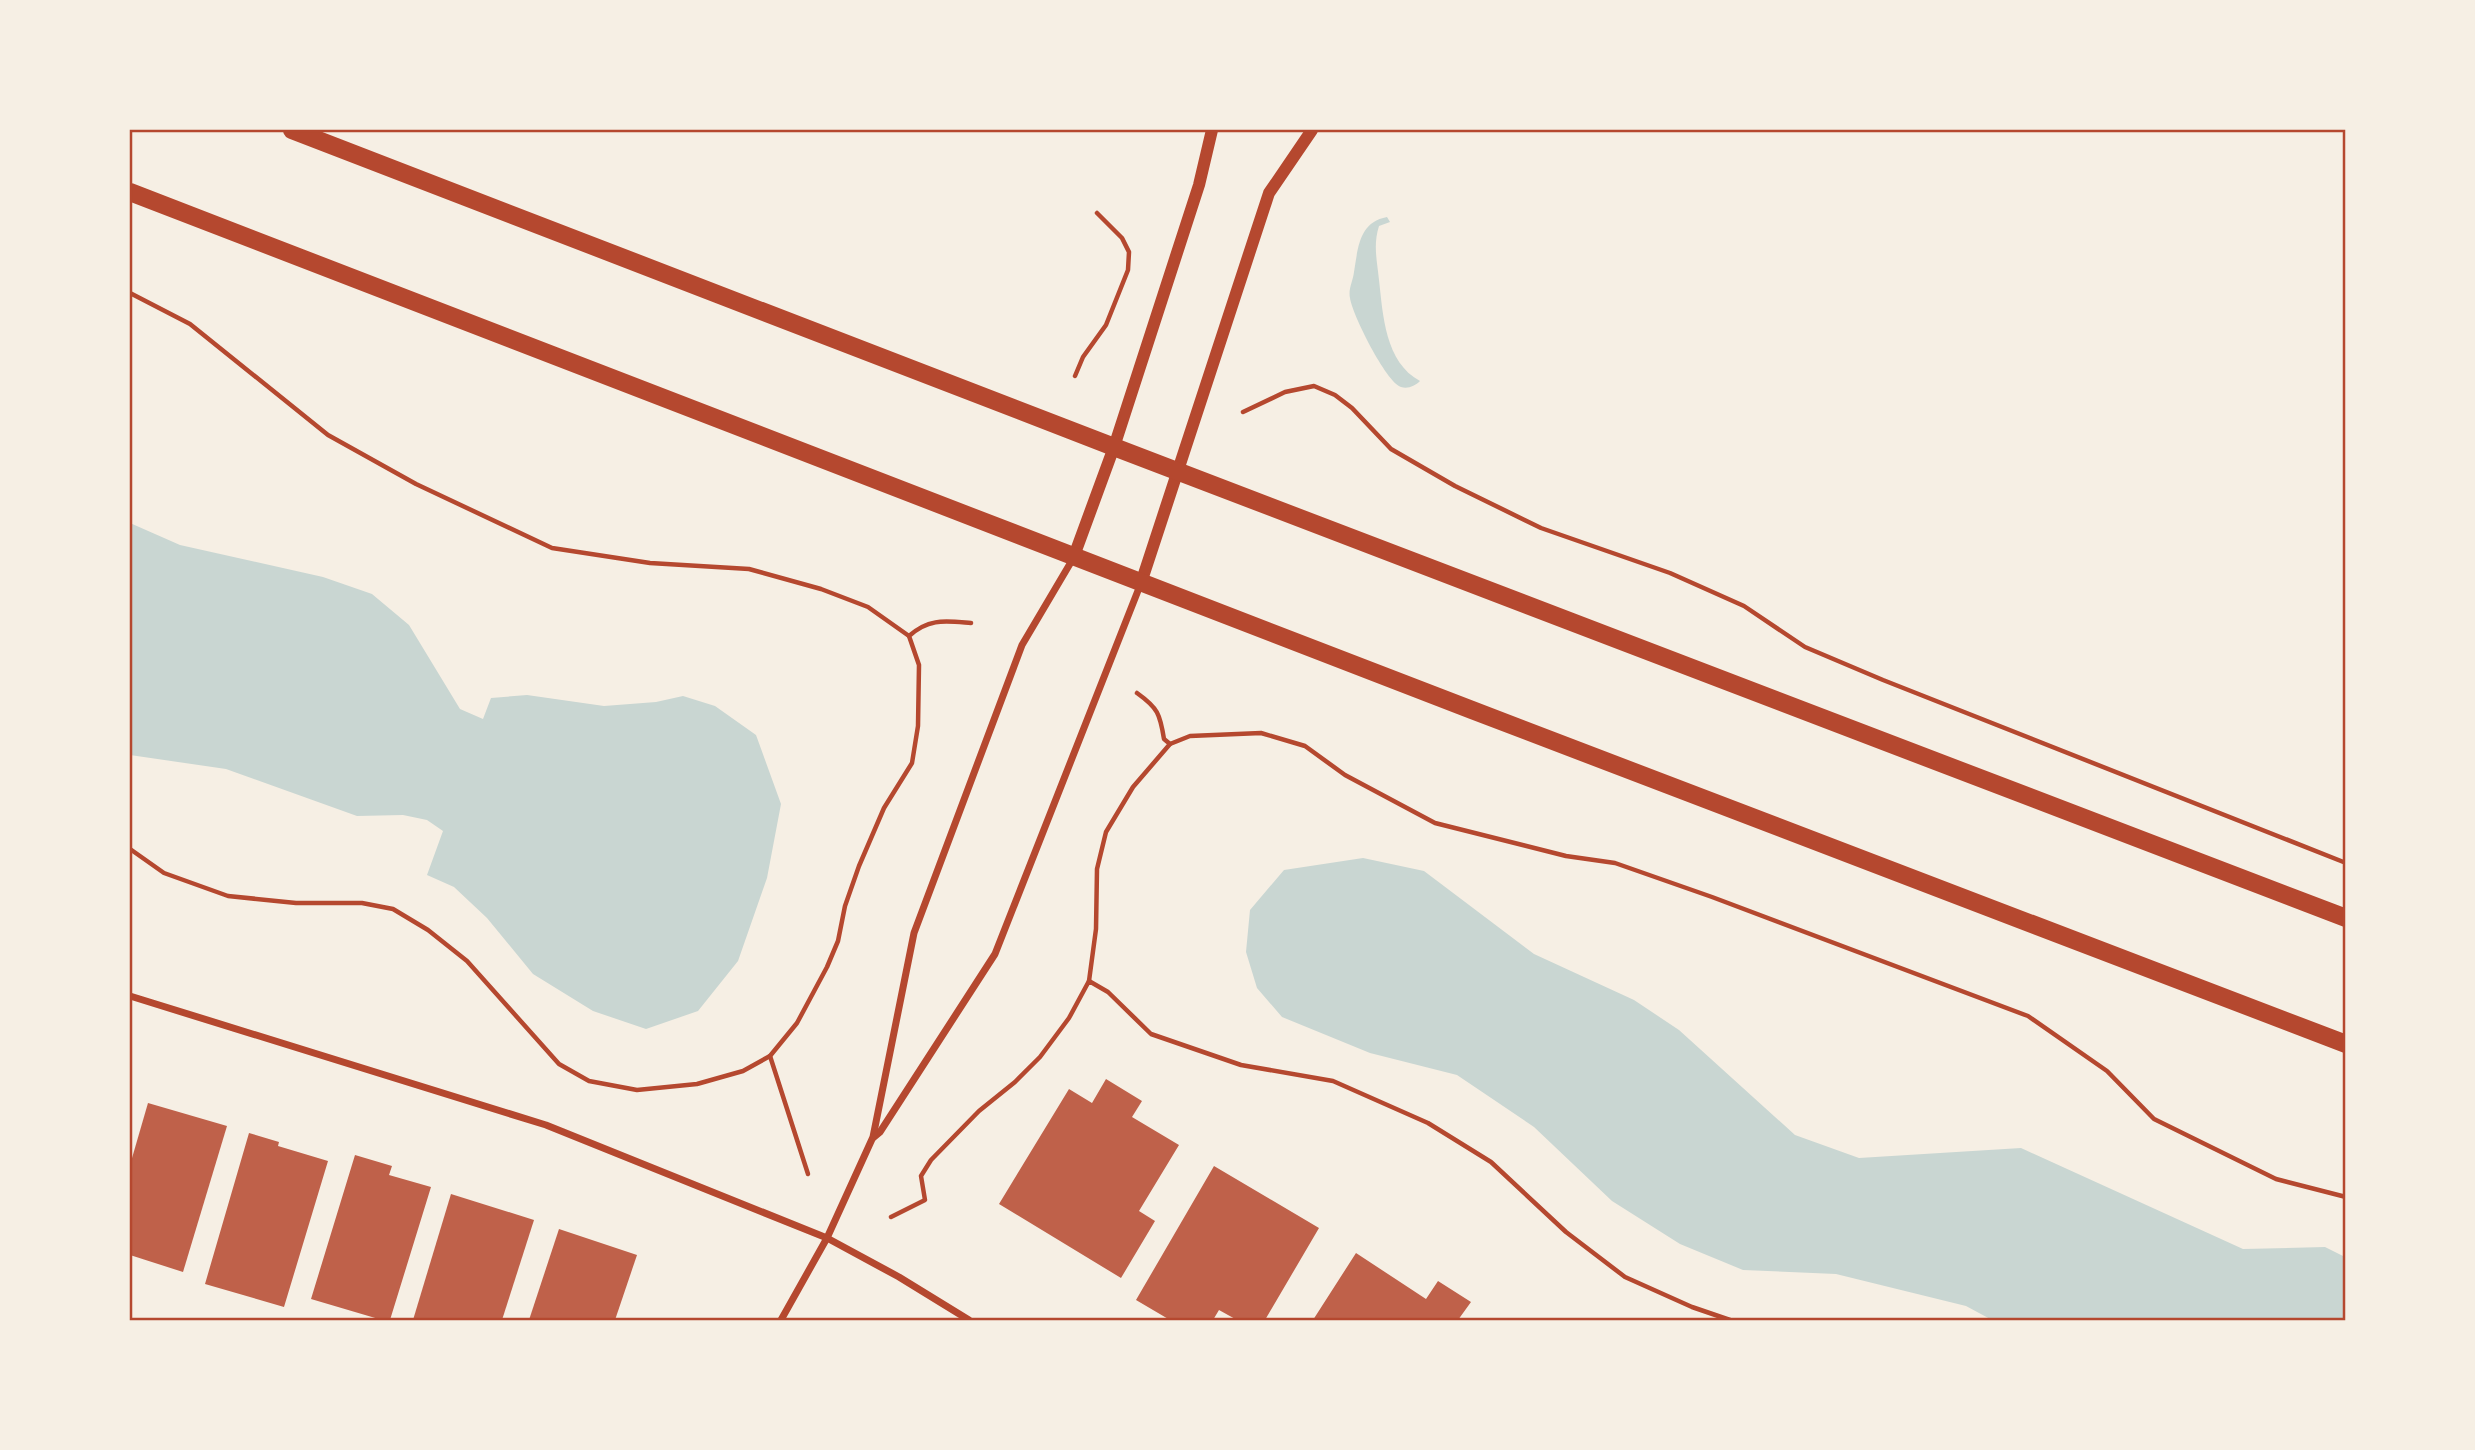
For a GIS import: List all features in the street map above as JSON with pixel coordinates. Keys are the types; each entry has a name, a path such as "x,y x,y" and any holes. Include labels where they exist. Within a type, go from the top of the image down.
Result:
{"main road":[{"path":"292,130 2346,918"},
{"path":"130,192 2346,1044"}],"street":[{"path":"781,1321 827,1237 873,1137 914,933 1021,645 1074,556 1114,447 1199,186 1212,130"},
{"path":"873,1137 880,1132 995,954 1142,583 1269,193 1312,130"},
{"path":"130,996 547,1125 827,1237 970,1321"}],"path":[{"path":"1075,376 1083,356 1106,325 1128,270 1129,252 1122,238 1097,214"},
{"path":"130,293 190,324 328,435 416,484 552,548 650,563 748,569 821,589 868,607 909,636 919,665 918,726 912,763 884,808 859,866 845,906 838,941 827,967 797,1023 770,1056 743,1070 697,1084 636,1090 589,1081 559,1064 467,961 428,930 393,909 362,903 296,903 228,896 164,873 130,849"},
{"path":"1243,412 1285,392 1314,386 1325,390 1352,408 1391,449 1455,486 1541,528 1670,573 1744,606 1805,646 1883,680 2346,863"},
{"path":"909,636 920,625 941,621 971,623"},
{"path":"1137,693 1155,706 1164,739 1170,744"},
{"path":"891,1217 925,1200 922,1176 931,1160 979,1111 1015,1082 1040,1057 1069,1018 1089,981 1096,929 1097,869 1106,832 1133,787 1170,744 1191,736 1261,733 1305,746 1345,775 1435,823 1566,856 1615,863 2028,1016 2107,1071 2154,1119 2276,1179 2346,1197"},
{"path":"1089,981 1108,992 1151,1034 1241,1065 1333,1081 1428,1123 1491,1162 1566,1232 1625,1277 1730,1321"},
{"path":"770,1056 808,1174"}],"shaded area":[{"path":"1387,217 1390,222 1379,226 1376,246 1382,308 1388,336 1399,362 1408,373 1420,381 1406,388 1395,382 1379,361 1357,318 1350,295 1357,254 1365,230 1371,224"},
{"path":"130,523 180,545 323,577 372,594 409,625 460,709 483,719 491,698 527,695 604,706 656,702 683,696 715,706 756,735 781,804 767,878 738,961 698,1011 646,1029 593,1011 533,974 487,918 454,887 427,875 443,831 427,820 403,815 357,816 226,769 130,755"},
{"path":"1363,858 1424,871 1534,954 1634,1000 1679,1030 1795,1135 1859,1158 2021,1148 2243,1249 2325,1247 2345,1257 2345,1320 1992,1320 1966,1306 1836,1274 1743,1270 1680,1244 1612,1201 1534,1127 1457,1075 1370,1053 1282,1017 1257,988 1246,952 1250,910 1284,870"}],"building":[{"path":"1106,1079 1142,1101 1132,1117 1179,1145 1139,1211 1155,1221 1121,1278 999,1204 1069,1089 1092,1103"},
{"path":"148,1103 227,1126 183,1272 130,1255 130,1165"},
{"path":"249,1133 279,1142 278,1146 328,1161 284,1307 205,1284"},
{"path":"355,1155 392,1166 389,1175 431,1187 390,1320 311,1299"},
{"path":"1214,1166 1319,1228 1265,1320 1237,1320 1219,1310 1213,1320 1170,1320 1136,1300"},
{"path":"451,1194 534,1220 502,1320 413,1320"},
{"path":"559,1229 637,1255 615,1320 529,1320"},
{"path":"1356,1253 1426,1299 1438,1281 1471,1302 1458,1320 1313,1320"}]}
